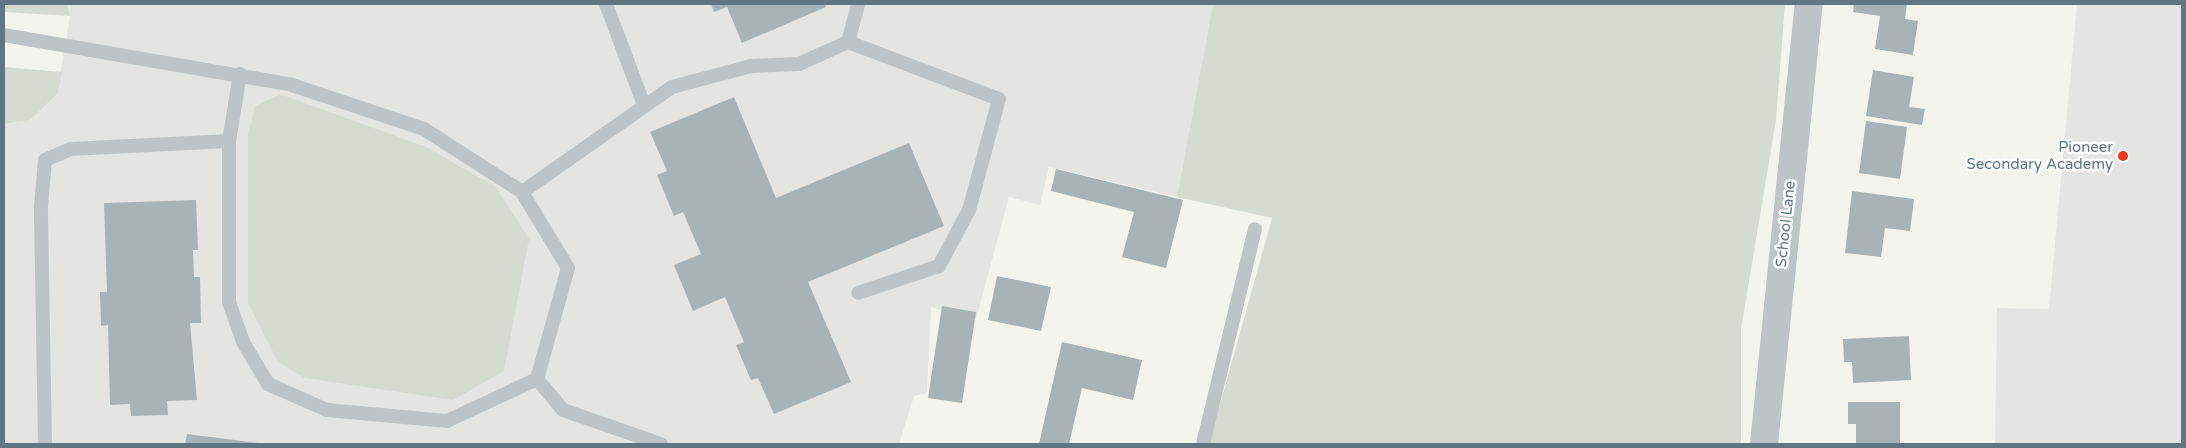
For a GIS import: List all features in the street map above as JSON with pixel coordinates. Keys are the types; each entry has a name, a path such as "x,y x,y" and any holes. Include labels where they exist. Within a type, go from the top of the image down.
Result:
{"street":[{"name":"School Lane","path":"1764,444 1809,4"}],"lane":[{"path":"606,4 644,105"},
{"path":"848,42 858,4"},
{"path":"4,35 240,74 292,85 424,129 522,192 568,268 538,379"},
{"path":"522,192 672,87 752,66 800,64 848,42 999,100 969,210 939,266 858,293"},
{"path":"240,74 229,141 229,302 243,342 268,384 327,410 447,421 538,379"},
{"path":"45,444 41,206 45,160 70,149 229,141"},
{"path":"1203,444 1255,229"},
{"path":"538,379 564,410 662,444"}],"shaded area":[{"path":"4,4 67,4 70,16 4,12"},
{"path":"67,4 1213,4 1177,197 1049,167 1040,205 1009,197 976,319 931,307 927,393 914,396 899,444 4,444 4,124 30,120 57,93 70,16"},
{"path":"1213,4 1785,4 1776,120 1741,329 1741,444 1209,444 1272,218 1177,197"},
{"name":"Pioneer Secondary Academy","path":"2077,4 2182,4 2182,444 1995,444 1997,308 2049,309"},
{"path":"4,67 62,72 58,93 30,120 4,124"},
{"path":"280,94 426,147 496,187 529,239 504,371 453,400 305,378 278,362 248,303 248,134 255,106"}],"building":[{"path":"711,4 825,4 826,7 742,43 727,7 714,12"},
{"path":"1854,4 1907,4 1905,19 1918,21 1913,55 1875,49 1880,16 1853,12"},
{"path":"1873,70 1914,77 1909,107 1925,109 1922,125 1866,116"},
{"path":"734,97 776,198 909,143 944,226 808,282 851,382 774,414 758,378 751,380 736,345 744,342 725,297 693,311 674,265 701,254 683,212 674,216 657,175 667,171 650,132"},
{"path":"1866,121 1907,127 1900,179 1859,173"},
{"path":"1056,169 1183,200 1166,268 1122,257 1134,212 1051,191"},
{"path":"1852,191 1914,199 1910,231 1885,228 1881,257 1845,253"},
{"path":"196,200 198,250 193,250 194,277 200,277 201,323 190,323 197,400 167,401 168,415 131,416 130,404 110,405 108,325 101,326 100,292 107,292 104,203"},
{"path":"997,276 1051,287 1041,331 988,320"},
{"path":"942,306 976,312 962,403 928,398"},
{"path":"1909,336 1911,380 1853,383 1852,362 1844,362 1843,339"},
{"path":"1062,342 1142,360 1133,400 1082,388 1069,444 1039,444"},
{"path":"1848,402 1900,402 1900,444 1856,444 1856,424 1848,424"},
{"path":"187,434 259,443 259,444 185,444"}],"place":[{"name":"Pioneer Secondary Academy","path":"2123,156"}]}
